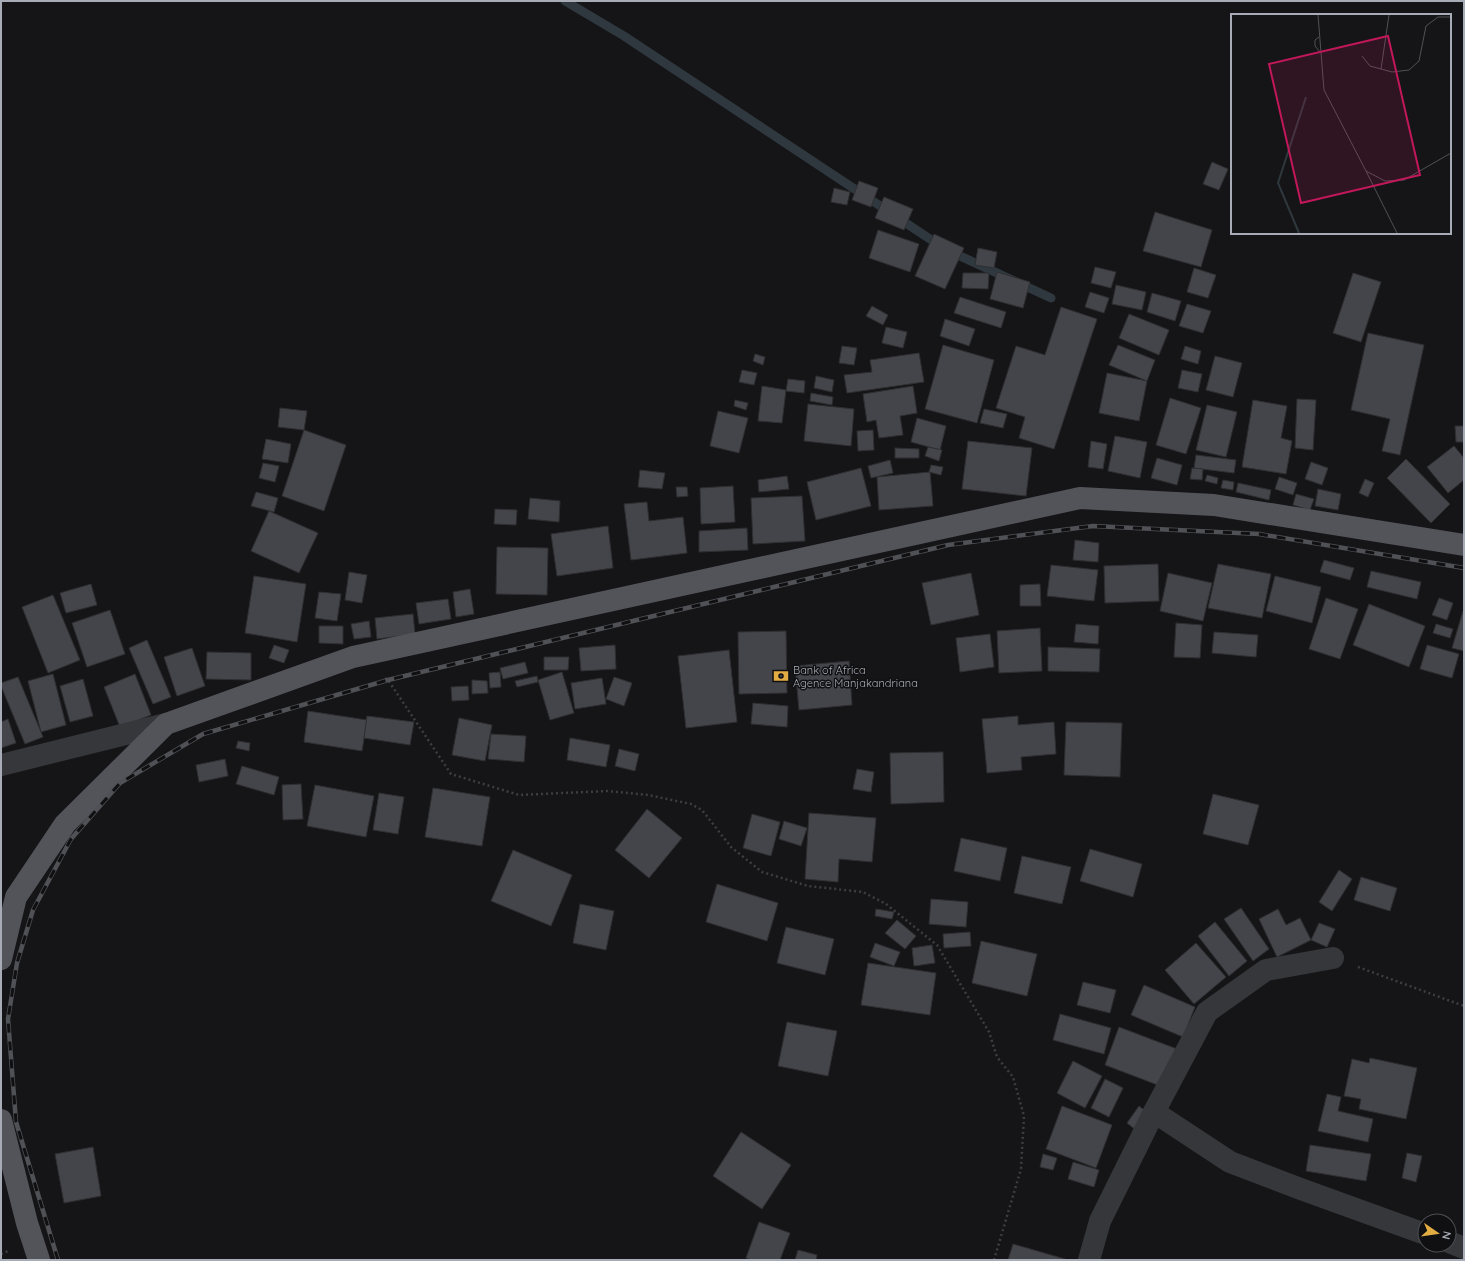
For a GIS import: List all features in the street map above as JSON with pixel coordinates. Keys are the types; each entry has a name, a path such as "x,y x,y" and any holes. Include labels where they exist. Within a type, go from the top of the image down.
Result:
{"main road":[{"path":"1,959 16,897 65,824 166,724 353,657 1080,498 1214,504 1464,545"},
{"path":"1,1120 27,1223 39,1260"}],"street":[{"path":"1,765 166,724"},
{"path":"1089,1260 1100,1221 1154,1112 1207,1012 1266,970 1333,958"},
{"path":"1154,1112 1230,1162 1417,1231"}],"path":[{"path":"353,657 388,680 451,774 519,795 607,791 648,795 690,804 702,810 731,846 762,872 808,886 863,892 886,904 937,945 989,1032 997,1057 1013,1077 1024,1116 1021,1169 994,1260"},
{"path":"1333,958 1464,1006"}],"building":[{"path":"1212,162 1228,169 1219,190 1203,184"},
{"path":"859,181 878,188 871,207 852,200"},
{"path":"834,188 850,192 847,205 831,202"},
{"path":"884,197 913,209 904,230 875,218"},
{"path":"1155,212 1212,230 1201,267 1143,251"},
{"path":"878,230 919,244 910,272 869,258"},
{"path":"934,234 964,248 945,289 915,276"},
{"path":"978,248 997,252 994,268 975,265"},
{"path":"1095,267 1116,272 1111,288 1091,283"},
{"path":"1194,268 1216,275 1208,298 1187,292"},
{"path":"997,272 1030,282 1023,308 990,299"},
{"path":"963,273 989,273 988,289 962,288"},
{"path":"1353,273 1381,282 1361,342 1333,333"},
{"path":"1116,285 1146,292 1142,310 1112,304"},
{"path":"1090,292 1109,298 1104,313 1085,307"},
{"path":"1152,293 1181,301 1175,321 1147,312"},
{"path":"960,297 1006,312 1001,328 954,313"},
{"path":"1187,304 1211,311 1203,333 1179,326"},
{"path":"872,306 888,315 883,325 866,316"},
{"path":"1061,307 1097,319 1054,449 1019,438 1025,417 996,408 1016,346 1045,355"},
{"path":"1129,314 1169,330 1159,355 1119,338"},
{"path":"945,319 975,329 969,346 940,336"},
{"path":"886,327 907,332 903,348 882,343"},
{"path":"1368,333 1424,345 1400,455 1382,451 1390,419 1351,410"},
{"path":"943,345 994,360 977,423 925,409"},
{"path":"1118,345 1155,360 1147,381 1109,365"},
{"path":"842,346 857,348 854,365 839,363"},
{"path":"1185,346 1201,351 1198,364 1181,359"},
{"path":"919,353 924,382 847,393 844,375 872,372 870,360"},
{"path":"755,354 765,357 763,365 753,361"},
{"path":"1215,356 1242,363 1233,397 1206,390"},
{"path":"742,370 757,373 754,385 739,382"},
{"path":"1182,370 1202,374 1198,392 1178,388"},
{"path":"1107,373 1147,381 1139,421 1099,413"},
{"path":"816,376 834,380 832,392 814,388"},
{"path":"788,379 805,381 804,393 786,391"},
{"path":"762,386 786,390 782,423 758,421"},
{"path":"913,386 917,413 900,416 903,435 879,438 876,420 867,422 863,394"},
{"path":"811,393 833,397 832,405 810,401"},
{"path":"1170,398 1201,408 1186,454 1156,445"},
{"path":"1297,399 1316,400 1313,450 1295,448"},
{"path":"735,400 748,403 746,410 734,406"},
{"path":"1253,400 1287,406 1281,438 1292,441 1286,474 1242,467"},
{"path":"808,404 854,409 851,446 804,441"},
{"path":"1207,405 1237,412 1226,457 1196,450"},
{"path":"280,408 307,411 304,430 278,427"},
{"path":"984,409 1007,414 1003,428 980,423"},
{"path":"718,411 748,418 739,453 710,446"},
{"path":"917,418 946,426 940,450 911,442"},
{"path":"1455,426 1464,426 1464,442 1456,442"},
{"path":"304,430 346,445 324,511 282,496"},
{"path":"873,430 874,450 858,451 857,431"},
{"path":"1115,436 1147,442 1140,478 1108,471"},
{"path":"266,439 291,444 288,463 262,459"},
{"path":"968,441 1032,448 1026,496 962,489"},
{"path":"1091,441 1107,444 1103,469 1088,467"},
{"path":"1454,446 1464,458 1464,480 1448,493 1427,467"},
{"path":"928,447 942,450 939,461 925,456"},
{"path":"895,448 919,449 919,458 895,458"},
{"path":"1196,455 1236,460 1234,473 1194,468"},
{"path":"1157,458 1182,465 1177,485 1151,478"},
{"path":"1406,459 1450,504 1431,523 1387,478"},
{"path":"890,460 893,473 871,478 868,466"},
{"path":"1311,462 1328,468 1322,485 1305,479"},
{"path":"263,463 279,466 275,482 259,478"},
{"path":"931,465 943,467 941,475 929,472"},
{"path":"861,468 871,506 816,520 807,482"},
{"path":"1192,468 1203,469 1202,480 1190,479"},
{"path":"640,470 665,473 662,489 638,487"},
{"path":"930,472 933,506 879,510 877,477"},
{"path":"1207,475 1218,478 1217,484 1205,481"},
{"path":"787,476 789,489 759,492 758,480"},
{"path":"1279,477 1297,483 1293,495 1275,489"},
{"path":"1365,479 1374,483 1368,497 1359,493"},
{"path":"1223,480 1234,482 1233,490 1221,488"},
{"path":"1238,483 1271,490 1269,500 1236,492"},
{"path":"733,486 735,522 701,524 700,488"},
{"path":"676,487 687,487 688,496 677,497"},
{"path":"1318,489 1341,494 1338,510 1315,506"},
{"path":"256,492 278,498 274,512 251,506"},
{"path":"1296,494 1314,499 1310,510 1293,505"},
{"path":"802,496 805,541 753,544 751,498"},
{"path":"530,498 560,501 559,522 528,519"},
{"path":"647,502 649,521 683,517 687,553 631,560 624,504"},
{"path":"495,509 517,510 516,525 494,524"},
{"path":"269,511 318,533 299,573 251,551"},
{"path":"608,526 613,568 557,576 551,534"},
{"path":"747,528 748,550 699,552 699,531"},
{"path":"1075,540 1099,543 1098,562 1073,560"},
{"path":"497,547 548,548 547,595 496,594"},
{"path":"1324,560 1354,568 1350,580 1320,572"},
{"path":"1158,564 1159,601 1105,603 1104,566"},
{"path":"1218,564 1271,574 1262,618 1208,608"},
{"path":"1051,565 1098,570 1094,601 1047,596"},
{"path":"1371,571 1421,582 1417,599 1367,587"},
{"path":"349,572 367,575 362,603 345,600"},
{"path":"971,573 979,615 931,625 922,583"},
{"path":"1168,573 1212,583 1203,621 1160,611"},
{"path":"254,576 306,584 297,642 245,633"},
{"path":"1275,576 1321,587 1312,623 1266,611"},
{"path":"91,584 97,605 66,613 60,593"},
{"path":"1040,584 1041,606 1020,606 1020,585"},
{"path":"470,589 474,614 456,617 453,592"},
{"path":"319,592 341,594 337,621 315,618"},
{"path":"53,595 80,660 48,673 22,607"},
{"path":"1326,598 1358,609 1340,659 1309,649"},
{"path":"1439,598 1453,603 1447,620 1432,615"},
{"path":"448,599 451,619 419,624 416,603"},
{"path":"1369,604 1425,626 1409,667 1353,645"},
{"path":"110,610 125,654 87,667 72,623"},
{"path":"1463,611 1464,612 1464,651 1452,648"},
{"path":"413,614 415,634 377,639 375,618"},
{"path":"369,621 371,637 354,639 351,624"},
{"path":"1176,623 1202,625 1200,658 1174,657"},
{"path":"1076,624 1099,626 1098,644 1074,642"},
{"path":"1436,624 1453,629 1450,638 1433,633"},
{"path":"319,626 343,626 343,644 319,643"},
{"path":"1040,628 1042,671 999,673 997,631"},
{"path":"786,631 787,693 739,694 738,632"},
{"path":"1214,632 1258,635 1256,657 1212,653"},
{"path":"990,634 994,667 960,672 956,638"},
{"path":"147,640 171,697 153,704 129,648"},
{"path":"274,645 289,650 284,663 269,658"},
{"path":"615,645 616,669 581,671 579,648"},
{"path":"1427,645 1459,654 1452,678 1420,669"},
{"path":"1048,647 1100,649 1099,672 1048,671"},
{"path":"192,648 205,686 177,696 164,657"},
{"path":"729,650 737,722 686,728 678,656"},
{"path":"207,652 251,653 251,680 206,679"},
{"path":"544,657 569,657 568,670 544,670"},
{"path":"849,661 852,705 799,710 795,666"},
{"path":"525,662 528,673 503,679 500,668"},
{"path":"500,672 501,687 490,688 489,673"},
{"path":"562,672 574,713 550,720 538,680"},
{"path":"53,674 66,725 41,732 28,681"},
{"path":"135,674 151,715 120,727 104,687"},
{"path":"537,676 538,682 517,687 515,681"},
{"path":"18,677 43,737 25,744 1,686 1,683"},
{"path":"614,677 632,683 624,706 606,699"},
{"path":"602,678 606,704 575,709 571,683"},
{"path":"83,679 93,716 70,722 60,686"},
{"path":"472,680 487,681 488,693 472,694"},
{"path":"468,686 469,700 452,701 451,687"},
{"path":"753,703 788,706 787,727 751,724"},
{"path":"308,711 367,720 362,751 304,742"},
{"path":"367,716 414,722 410,745 364,738"},
{"path":"1018,716 1018,725 1054,722 1056,754 1021,757 1022,770 987,773 982,719"},
{"path":"459,718 492,725 485,761 452,755"},
{"path":"8,719 16,743 1,748 1,722"},
{"path":"1066,722 1122,723 1120,777 1064,775"},
{"path":"491,734 526,736 524,762 488,759"},
{"path":"570,738 610,745 606,767 567,760"},
{"path":"238,741 250,743 249,751 236,748"},
{"path":"619,749 639,754 635,771 615,766"},
{"path":"943,752 944,802 891,804 890,753"},
{"path":"225,759 228,776 199,782 196,765"},
{"path":"242,766 279,777 274,795 236,784"},
{"path":"857,769 874,772 871,792 853,789"},
{"path":"301,784 303,819 283,820 282,785"},
{"path":"315,785 374,796 366,837 307,826"},
{"path":"433,788 490,797 482,846 425,837"},
{"path":"379,793 404,797 398,834 373,830"},
{"path":"1213,794 1259,805 1248,845 1203,834"},
{"path":"647,809 682,838 649,878 615,850"},
{"path":"809,813 876,818 872,862 839,859 838,882 805,879"},
{"path":"752,814 780,822 771,856 743,848"},
{"path":"784,821 807,828 801,846 779,839"},
{"path":"961,838 1007,848 1000,881 954,871"},
{"path":"1090,849 1142,864 1133,897 1080,881"},
{"path":"513,850 572,875 551,926 491,901"},
{"path":"1022,856 1071,867 1062,904 1014,893"},
{"path":"1339,870 1352,879 1332,911 1319,902"},
{"path":"1361,877 1397,888 1390,911 1354,900"},
{"path":"717,884 778,903 767,941 706,922"},
{"path":"931,899 968,902 966,927 929,924"},
{"path":"580,904 614,911 606,950 573,943"},
{"path":"1241,908 1269,949 1253,961 1224,919"},
{"path":"876,909 894,912 892,919 875,916"},
{"path":"1278,909 1286,925 1300,918 1311,940 1277,957 1259,919"},
{"path":"897,920 916,936 905,949 885,933"},
{"path":"1215,922 1247,961 1229,976 1198,936"},
{"path":"1319,923 1335,929 1327,947 1311,940"},
{"path":"786,927 834,939 825,975 777,963"},
{"path":"970,932 971,946 944,948 943,934"},
{"path":"981,941 1037,954 1027,996 972,983"},
{"path":"875,943 900,952 894,966 870,957"},
{"path":"1196,943 1226,977 1194,1004 1165,970"},
{"path":"932,945 935,963 914,966 912,948"},
{"path":"868,963 936,973 930,1015 861,1005"},
{"path":"1083,982 1116,990 1110,1013 1077,1005"},
{"path":"1144,985 1195,1007 1183,1037 1131,1015"},
{"path":"1060,1014 1111,1028 1104,1054 1053,1040"},
{"path":"787,1022 837,1031 828,1076 778,1066"},
{"path":"1119,1027 1177,1049 1163,1087 1105,1065"},
{"path":"1370,1058 1417,1068 1406,1119 1359,1109 1361,1099 1344,1096 1352,1059 1369,1063"},
{"path":"1073,1061 1102,1076 1085,1108 1057,1093"},
{"path":"1105,1079 1123,1088 1109,1117 1091,1108"},
{"path":"1327,1094 1341,1097 1338,1111 1373,1119 1368,1142 1318,1131"},
{"path":"1062,1106 1112,1125 1096,1168 1046,1149"},
{"path":"1139,1106 1149,1114 1137,1131 1127,1123"},
{"path":"741,1132 791,1165 762,1209 713,1176"},
{"path":"1310,1145 1371,1154 1366,1181 1306,1171"},
{"path":"93,1147 101,1196 64,1203 55,1154"},
{"path":"1407,1153 1422,1156 1416,1182 1402,1178"},
{"path":"1043,1154 1057,1158 1053,1170 1040,1167"},
{"path":"1073,1162 1099,1170 1094,1187 1068,1179"},
{"path":"759,1222 790,1233 780,1260 751,1260 746,1258"},
{"path":"1013,1244 1065,1259 1065,1260 1008,1260"},
{"path":"798,1250 817,1255 816,1260 795,1260"}],"waterway":[{"path":"565,1 624,36 945,249 1051,298"}],"railway":[{"path":"58,1260 16,1122 8,1019 17,963 33,910 71,839 120,783 203,734 388,680 948,545 1093,526 1259,534 1464,568"}],"place":[{"name":"Bank of Africa Agence Manjakandriana","path":"781,676"}]}
